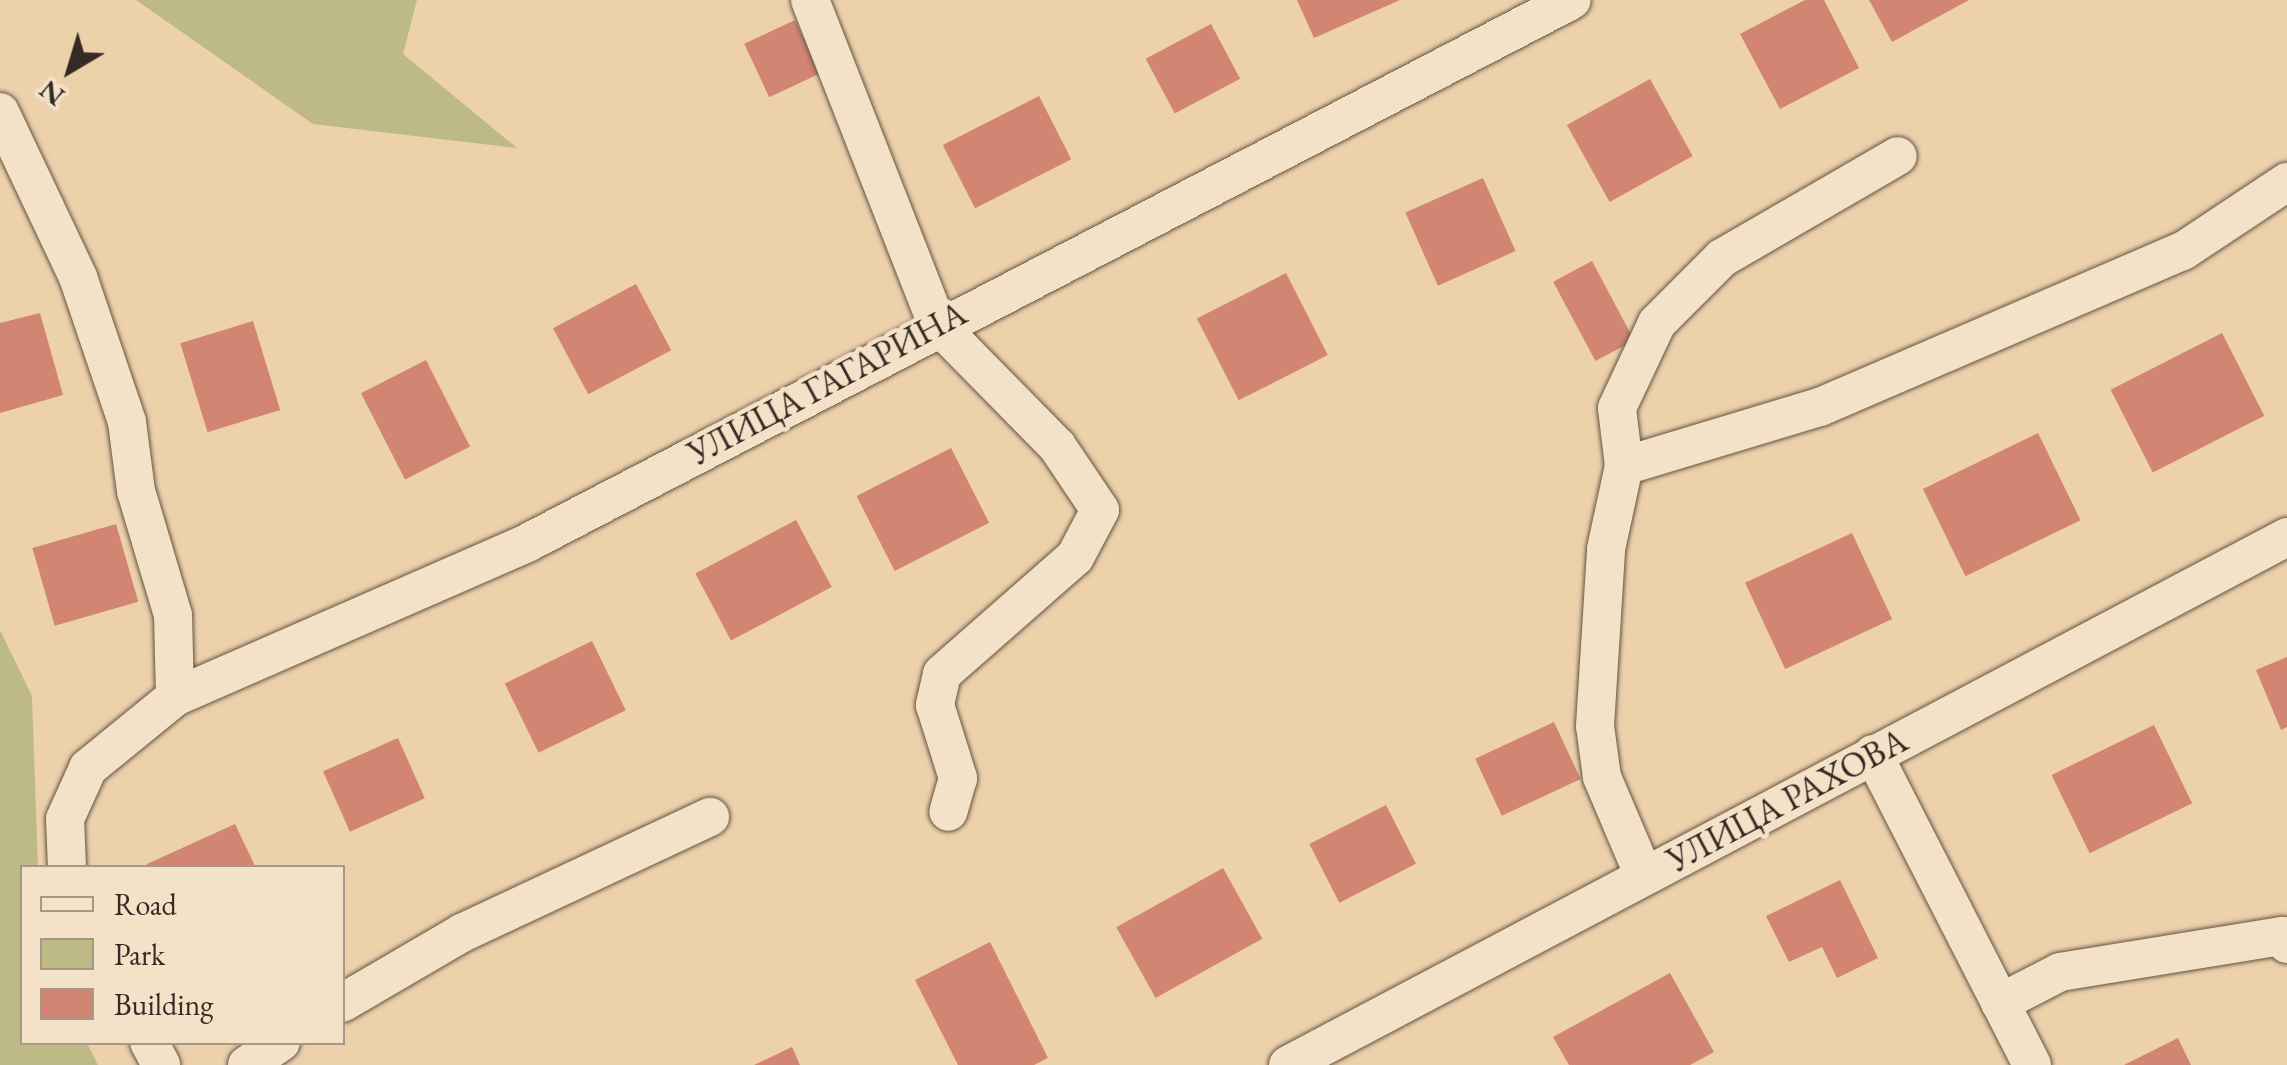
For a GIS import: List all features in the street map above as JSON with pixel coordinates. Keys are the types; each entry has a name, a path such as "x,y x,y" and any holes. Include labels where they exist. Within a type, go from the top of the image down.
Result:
{"street":[{"path":"810,0 937,324 1057,446 1100,510 1075,557 942,674 935,705 958,778 948,812"},
{"name":"УЛИЦА ГАГАРИНА","path":"67,865 65,819 88,768 175,697 529,542 937,324 1572,0"},
{"path":"0,112 78,277 127,422 136,492 173,615 175,697"},
{"path":"1644,876 1602,777 1595,726 1606,549 1624,466 1617,408 1658,323 1722,258 1898,156"},
{"path":"1624,466 1820,407 2183,250 2287,182"},
{"name":"УЛИЦА РАХОВА","path":"1288,1065 2287,537"},
{"path":"1873,754 2032,1065"},
{"path":"345,1002 462,932 710,816"},
{"path":"2000,1004 2060,972 2283,936 2287,944"},
{"path":"248,1065 278,1045"}],"green space":[{"path":"136,0 417,0 403,54 517,148 313,124"},
{"path":"0,630 32,696 38,865 20,865 20,1045 88,1045 98,1065 0,1065"}],"building":[{"path":"1297,0 1400,0 1314,38"},
{"path":"1805,0 1824,0 1859,68 1780,109 1740,34"},
{"path":"1869,0 1969,0 1892,42"},
{"path":"795,20 820,73 769,97 744,44"},
{"path":"1211,24 1240,79 1175,113 1146,59"},
{"path":"1650,79 1693,156 1610,202 1567,125"},
{"path":"1039,96 1071,159 975,208 943,145"},
{"path":"1483,178 1516,251 1438,286 1405,213"},
{"path":"1592,261 1634,340 1595,361 1553,282"},
{"path":"1286,273 1328,355 1239,400 1197,318"},
{"path":"636,284 671,350 588,394 553,328"},
{"path":"40,313 63,395 0,413 0,323"},
{"path":"253,321 280,410 208,432 180,343"},
{"path":"2222,333 2264,416 2153,473 2111,390"},
{"path":"426,360 470,446 405,480 361,393"},
{"path":"2038,433 2081,520 1965,576 1923,489"},
{"path":"951,448 989,523 895,571 857,496"},
{"path":"796,520 832,587 731,641 695,574"},
{"path":"116,524 138,602 55,626 32,548"},
{"path":"1852,533 1892,619 1785,669 1745,583"},
{"path":"592,641 626,710 539,753 505,684"},
{"path":"2287,657 2287,727 2281,730 2256,670"},
{"path":"1554,722 1581,779 1502,816 1475,759"},
{"path":"2154,725 2192,803 2090,853 2052,775"},
{"path":"398,738 425,798 350,832 323,771"},
{"path":"1386,805 1416,864 1339,903 1309,844"},
{"path":"235,824 255,865 147,865"},
{"path":"1223,868 1262,939 1156,998 1116,927"},
{"path":"1840,880 1878,958 1837,978 1822,947 1789,962 1766,916"},
{"path":"990,942 1048,1058 1034,1065 958,1065 915,980"},
{"path":"1670,973 1714,1052 1690,1065 1569,1065 1553,1037"},
{"path":"2178,1038 2191,1065 2124,1065"},
{"path":"792,1047 800,1065 754,1065"}]}
